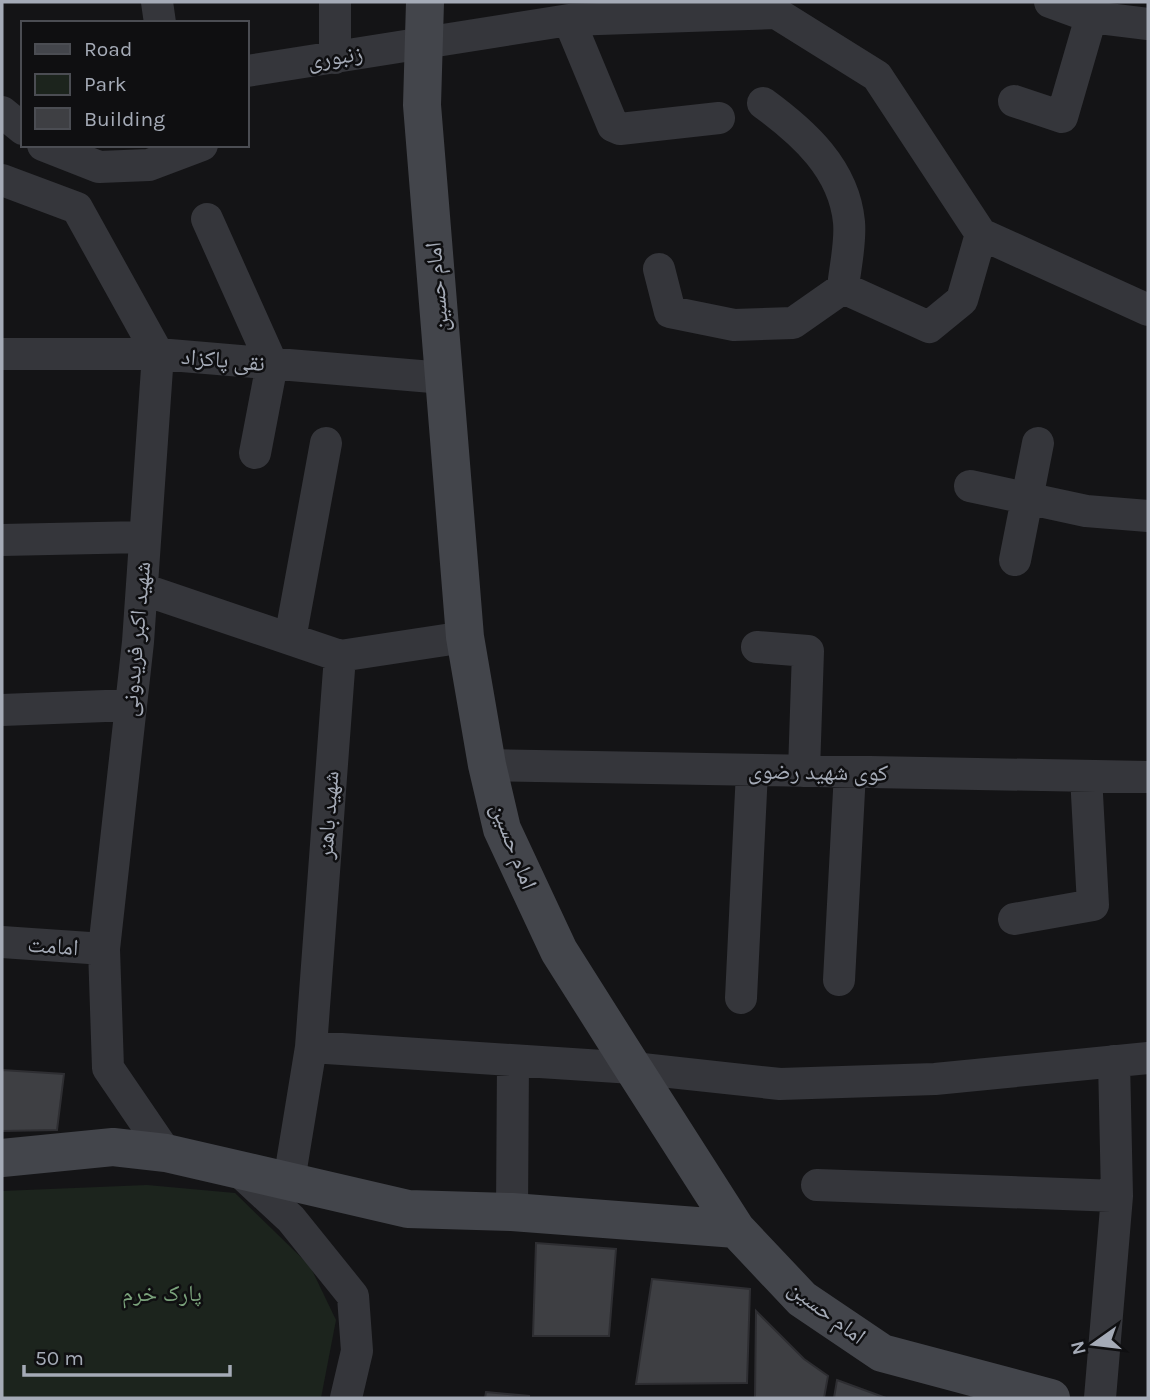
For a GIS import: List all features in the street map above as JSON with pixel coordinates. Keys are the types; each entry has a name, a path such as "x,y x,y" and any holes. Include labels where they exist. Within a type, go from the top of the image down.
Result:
{"main road":[{"name":"امام حسین","path":"425,2 422,105 465,637 487,765 502,829 559,951 633,1068 736,1229 802,1299 881,1353 1051,1398"},
{"path":"2,1158 113,1147 166,1153 408,1209 512,1212 736,1229"}],"street":[{"path":"156,2 160,21"},
{"path":"335,2 335,58"},
{"path":"1050,2 1091,17 1148,24"},
{"path":"779,7 877,76 981,234 1148,310"},
{"name":"زنبوری","path":"248,71 569,20 779,7"},
{"path":"1014,102 1062,117 1091,17"},
{"path":"569,20 613,126 620,129 719,118"},
{"path":"2,100 21,98"},
{"path":"659,269 670,312 734,325 793,323 843,288 849,223 838,178 799,129 763,103"},
{"path":"2,112 21,127"},
{"path":"48,147 99,167 149,165 197,147"},
{"path":"2,180 77,208 158,354"},
{"path":"207,219 272,363 255,453"},
{"path":"843,288 929,327 962,300 981,234"},
{"name":"نقی پاکزاد","path":"2,354 158,354 444,378"},
{"name":"شهید اکبر فریدونی","path":"158,354 142,589 104,949 108,1068 166,1153"},
{"path":"290,639 326,443"},
{"path":"1015,560 1038,443"},
{"path":"970,486 1028,496 1086,511 1148,516"},
{"path":"2,540 145,537"},
{"path":"142,589 340,656 465,637"},
{"path":"757,647 808,651 804,771"},
{"name":"شهید باهنر","path":"289,1181 311,1047 340,656"},
{"path":"2,710 131,705"},
{"name":"کوی شهید رضوی","path":"487,765 1148,777"},
{"path":"741,998 752,771"},
{"path":"839,980 850,772"},
{"path":"1014,919 1093,905 1086,776"},
{"name":"امامت","path":"2,942 104,949"},
{"path":"311,1047 633,1068 780,1084 934,1079 1148,1058"},
{"path":"512,1212 513,1061"},
{"path":"1100,1398 1117,1196 1114,1061"},
{"path":"237,1169 291,1219 354,1296 357,1351 346,1398"},
{"path":"817,1185 1117,1196"}],"green space":[{"name":"پارک خرم","path":"147,1185 235,1193 310,1266 336,1320 321,1398 2,1398 2,1191"}],"building":[{"path":"2,1070 64,1074 57,1130 2,1131"},
{"path":"536,1243 616,1249 609,1336 533,1336"},
{"path":"652,1279 750,1289 747,1383 636,1384"},
{"path":"756,1311 804,1359 828,1376 824,1398 755,1398"},
{"path":"837,1380 886,1398 834,1398"},
{"path":"486,1392 530,1396 485,1398"}]}
